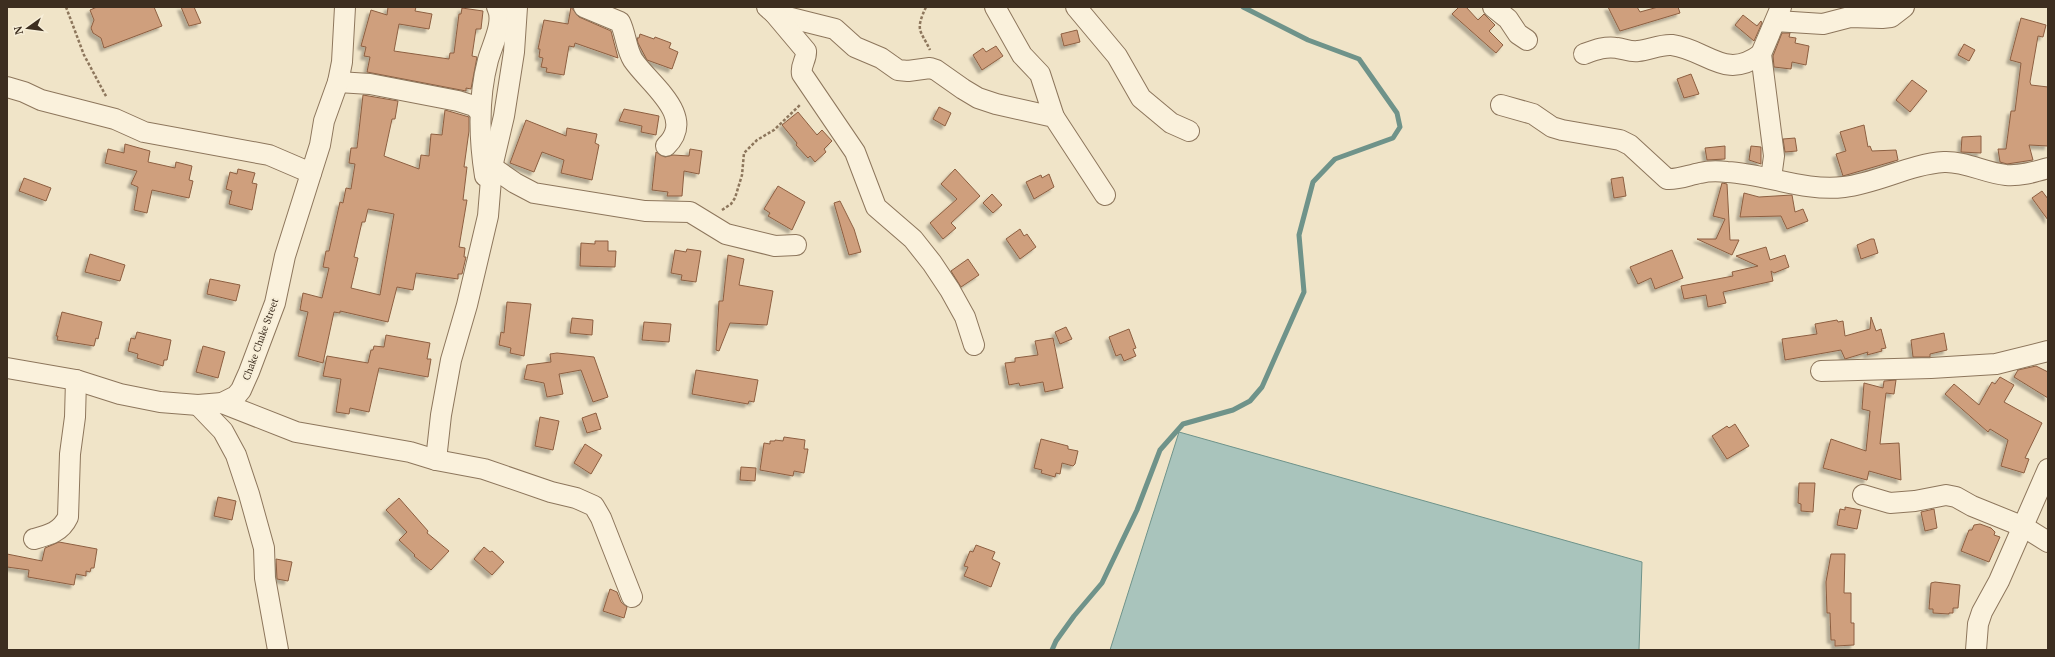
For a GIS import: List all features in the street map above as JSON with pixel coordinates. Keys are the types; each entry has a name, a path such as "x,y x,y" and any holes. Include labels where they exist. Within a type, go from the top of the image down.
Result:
{"street":[{"name":"Chake Chake Street","path":"7,368 76,380 120,394 160,402 198,405 222,403 236,396 241,390 249,372 275,303 285,256 320,145 324,121 338,82 342,62 345,7"},
{"path":"489,203 483,160 480,112 488,61 500,15 497,7"},
{"path":"436,460 441,415 451,360 467,304 488,216 492,167 504,116 514,52 517,7"},
{"path":"584,7 620,22 632,58 674,111 676,130 674,139 666,146"},
{"path":"995,7 1022,55 1040,74 1054,117 1105,195"},
{"path":"1076,7 1117,56 1141,98 1171,123 1189,131"},
{"path":"1493,7 1506,17 1515,31 1527,40"},
{"path":"1771,178 1774,156 1761,54 1779,14 1823,24 1852,12 1891,17 1904,7"},
{"path":"771,10 835,29 855,48 881,58 898,70 908,71 925,68 936,70 978,98 996,104 1054,117"},
{"path":"771,10 806,51 806,56 801,69 813,92 855,152 876,207 913,239 932,263 950,290 965,317 974,345"},
{"path":"1584,54 1603,48 1618,48 1631,52 1671,45 1708,57 1725,65 1734,66 1748,62 1761,54"},
{"path":"338,82 370,84 458,101 474,106 480,112"},
{"path":"7,88 24,92 41,100 115,119 144,132 269,155 311,173"},
{"path":"1501,105 1533,114 1552,127 1562,130 1620,140 1630,145 1667,179 1673,179 1701,172 1726,171 1771,178 1819,188 1843,188 1860,185 1905,170 1946,162 1960,163 2006,175 2033,173 2048,168"},
{"path":"492,167 515,183 534,193 645,211 690,212 726,234 775,246 796,245"},
{"path":"1821,371 1931,368 1996,364 2048,352"},
{"path":"34,539 57,531 64,525 68,517 70,454 75,417 76,380"},
{"path":"222,403 296,432 410,452 436,460 484,469 551,492 576,498 594,506 601,518 632,597"},
{"path":"198,405 223,431 236,455 250,494 264,548 265,578 278,650"},
{"path":"1976,650 1978,624 1982,612 1999,581 2024,527 2048,469"},
{"path":"1863,495 1890,503 1915,501 1934,496 1951,496 2024,527 2048,542"}],"path":[{"path":"66,7 84,55 106,96 115,119"},
{"path":"926,7 919,24 920,33 931,53 936,70"},
{"path":"718,211 728,207 735,198 742,175 743,158 747,150 757,140 774,130 813,92"}],"water":[{"path":"1179,432 1642,562 1639,650 1110,650"}],"building":[{"path":"97,7 154,7 162,26 104,48 101,38 93,33 91,28 94,20 90,10"},
{"path":"181,7 194,7 201,23 189,26"},
{"path":"388,7 416,7 415,11 432,14 429,29 399,24 394,51 449,59 450,53 454,53 459,14 461,14 462,8 483,11 481,29 476,29 472,56 477,57 471,89 466,88 466,91 367,72 370,57 364,56 366,47 361,46 371,10 387,15"},
{"path":"571,7 579,17 611,31 618,58 575,43 574,47 569,46 564,75 546,72 547,68 541,67 543,58 539,57 540,49 538,49 544,20 568,24"},
{"path":"1459,7 1466,7 1478,20 1484,14 1495,25 1489,31 1503,45 1496,53 1452,14"},
{"path":"1608,7 1637,7 1640,12 1658,7 1678,7 1680,13 1620,31"},
{"path":"1743,15 1757,26 1761,21 1762,23 1754,41 1735,25"},
{"path":"2021,18 2046,25 2043,37 2038,36 2030,82 2031,85 2048,87 2048,146 2029,145 2033,160 2007,164 2000,162 1998,149 2006,149 2011,111 2015,111 2021,63 2010,60"},
{"path":"1077,30 1080,42 1064,46 1061,34"},
{"path":"1782,33 1790,33 1789,37 1796,38 1795,43 1809,46 1806,65 1792,62 1791,69 1774,67 1773,56"},
{"path":"640,34 654,39 655,37 671,43 669,48 678,52 672,69 647,60 638,43 637,38 639,38"},
{"path":"1964,44 1975,50 1969,61 1958,55"},
{"path":"996,46 1003,56 982,70 973,55 983,48 986,52"},
{"path":"1691,74 1699,94 1684,98 1677,79"},
{"path":"1912,80 1927,91 1910,112 1896,100"},
{"path":"363,95 398,101 395,119 392,119 384,156 419,169 421,155 429,156 431,134 442,135 445,110 469,117 469,131 464,167 467,167 463,200 467,200 459,247 465,248 464,257 466,257 462,274 458,274 458,279 416,273 413,290 397,287 388,322 340,311 340,313 334,312 323,363 298,356 308,312 300,310 303,293 322,298 329,268 323,267 326,251 329,251 340,202 343,203 346,188 351,189 355,164 349,163 351,148 357,148","holes":["368,209 394,214 380,295 351,288 358,258 354,257 362,222 365,222"]},
{"path":"939,107 951,113 945,126 933,119"},
{"path":"624,109 659,116 656,135 641,132 642,126 619,121"},
{"path":"798,112 817,135 822,130 832,141 824,149 826,152 815,162 810,156 808,158 796,145 797,143 782,125"},
{"path":"526,120 566,136 567,128 597,134 595,143 599,145 592,180 561,173 564,160 542,152 534,172 510,163"},
{"path":"1864,125 1868,147 1870,146 1872,151 1896,150 1898,160 1843,176 1836,154 1846,151 1840,132"},
{"path":"1981,136 1981,153 1961,152 1962,137"},
{"path":"1795,138 1797,151 1785,152 1783,139"},
{"path":"125,144 150,151 148,162 175,168 176,162 192,166 189,180 193,181 189,198 152,190 147,213 134,210 138,187 131,184 137,171 105,163 108,149 124,153"},
{"path":"1725,146 1725,159 1707,160 1705,148"},
{"path":"1751,146 1761,147 1761,164 1749,160"},
{"path":"690,149 702,151 699,174 684,171 682,196 667,196 668,192 652,190 656,152 665,157 673,155 689,156"},
{"path":"238,169 255,173 252,183 257,184 252,210 229,204 232,191 226,189 230,172 237,174"},
{"path":"955,169 980,196 951,223 956,228 943,239 930,223 957,199 941,184"},
{"path":"1049,174 1054,187 1034,199 1026,182 1041,175 1042,178"},
{"path":"1623,177 1626,196 1614,198 1611,179"},
{"path":"24,178 51,188 46,201 19,191"},
{"path":"1722,183 1727,184 1730,240 1739,240 1732,255 1697,239 1716,239 1725,219 1713,216"},
{"path":"778,186 805,202 792,230 768,216 770,213 764,209"},
{"path":"2042,191 2048,199 2048,220 2032,198"},
{"path":"1744,193 1759,197 1792,195 1795,212 1803,209 1808,221 1787,229 1781,216 1740,217"},
{"path":"992,194 1002,205 993,213 983,203"},
{"path":"840,201 854,229 861,252 849,255 834,203"},
{"path":"1020,229 1024,236 1027,234 1036,247 1020,259 1006,239"},
{"path":"1874,239 1878,253 1861,259 1857,245"},
{"path":"595,241 608,241 608,251 616,251 615,267 580,266 581,243 595,244"},
{"path":"1766,247 1770,260 1785,255 1789,267 1774,273 1771,271 1773,281 1723,292 1726,303 1708,307 1706,295 1684,299 1681,286 1733,276 1732,272 1758,266 1736,256"},
{"path":"687,249 701,251 696,282 681,280 682,275 671,273 675,250 686,252"},
{"path":"1672,250 1683,278 1655,289 1651,278 1638,284 1630,267"},
{"path":"90,254 125,265 120,281 85,272"},
{"path":"728,255 744,259 739,285 773,291 767,325 730,323 719,351 716,350 719,301 723,301"},
{"path":"968,259 979,275 961,287 951,271"},
{"path":"210,279 240,285 236,301 207,294"},
{"path":"507,302 531,304 524,356 510,353 511,348 499,345 501,332 504,333"},
{"path":"62,312 102,322 98,339 96,338 94,346 57,340 58,336 56,336"},
{"path":"1871,317 1876,331 1881,329 1886,348 1881,349 1882,351 1867,355 1868,352 1845,359 1841,350 1785,360 1782,339 1817,334 1815,324 1837,320 1838,322 1843,321 1845,336 1870,329"},
{"path":"572,318 593,320 592,335 570,333"},
{"path":"644,322 671,324 669,342 642,340"},
{"path":"1066,327 1072,339 1060,344 1055,332"},
{"path":"1129,329 1136,348 1133,349 1136,356 1124,361 1121,354 1116,356 1109,337"},
{"path":"137,332 171,340 167,360 164,360 163,366 137,358 138,354 128,351 131,338 135,339"},
{"path":"1944,333 1947,350 1930,354 1930,357 1913,357 1911,340"},
{"path":"386,335 430,343 427,359 431,359 428,377 379,368 369,412 350,408 349,414 336,412 341,379 323,376 327,356 368,363 371,350 373,350 374,346 384,347"},
{"path":"1053,338 1063,388 1045,392 1043,382 1020,386 1019,383 1009,385 1005,363 1015,362 1015,358 1038,355 1035,341"},
{"path":"203,346 225,352 218,378 196,372"},
{"path":"557,353 594,357 608,397 593,402 581,370 559,374 563,394 547,397 544,383 524,379 527,365 551,362 550,354"},
{"path":"2036,366 2048,372 2048,398 2014,377 2018,370"},
{"path":"696,370 758,380 754,402 749,401 748,404 692,394"},
{"path":"2000,377 2014,385 2004,402 2042,423 2025,458 2029,459 2024,473 2001,466 2008,440 1990,429 1988,432 1945,394 1954,384 1979,405 1992,382 1995,384"},
{"path":"1896,380 1894,394 1886,393 1880,444 1899,443 1901,480 1869,471 1867,480 1823,468 1831,439 1866,451 1870,411 1862,409 1864,383 1883,388 1884,381"},
{"path":"596,413 601,429 587,433 582,418"},
{"path":"540,417 559,421 553,450 535,446"},
{"path":"1735,424 1749,446 1727,459 1712,436 1727,426 1729,428"},
{"path":"784,437 805,440 804,449 808,449 804,473 794,471 793,476 760,470 764,443 770,444 770,441 775,440 783,441"},
{"path":"1041,439 1068,446 1068,449 1078,451 1075,464 1073,466 1062,463 1060,474 1056,473 1055,477 1041,473 1042,470 1034,468"},
{"path":"585,444 602,455 591,474 574,463"},
{"path":"741,467 756,468 755,481 740,480"},
{"path":"1799,483 1815,483 1813,512 1801,511 1801,504 1798,503"},
{"path":"218,497 236,501 232,520 214,516"},
{"path":"399,498 428,531 427,533 449,551 431,570 414,556 415,555 399,540 407,532 386,510"},
{"path":"1845,507 1861,510 1857,529 1837,525 1840,509 1845,510"},
{"path":"1934,509 1937,528 1925,531 1921,512"},
{"path":"1980,524 1991,528 1995,532 1994,535 2000,537 1989,562 1961,551 1969,530 1972,530 1974,525"},
{"path":"59,542 97,549 94,568 91,568 90,572 86,571 86,576 76,574 74,585 28,577 29,570 7,567 7,554 42,561 45,548"},
{"path":"976,545 995,552 992,559 1000,563 991,587 964,576 968,567 964,566 970,551 973,552"},
{"path":"484,547 490,552 492,551 504,562 492,575 474,559"},
{"path":"1831,554 1845,554 1844,593 1851,593 1851,623 1854,623 1854,645 1835,646 1835,640 1831,640 1830,613 1827,613 1826,582"},
{"path":"276,559 292,562 288,581 277,579"},
{"path":"1935,582 1960,585 1958,608 1953,608 1953,613 1933,613 1933,609 1929,609 1931,583"},
{"path":"610,589 617,592 621,602 627,607 624,618 603,611"}],"waterway":[{"path":"1052,650 1056,641 1074,616 1102,583 1137,510 1160,450 1183,424 1233,410 1250,401 1262,387 1304,292 1299,235 1313,182 1335,159 1393,138 1400,127 1397,113 1359,59 1308,40 1243,7"}]}
